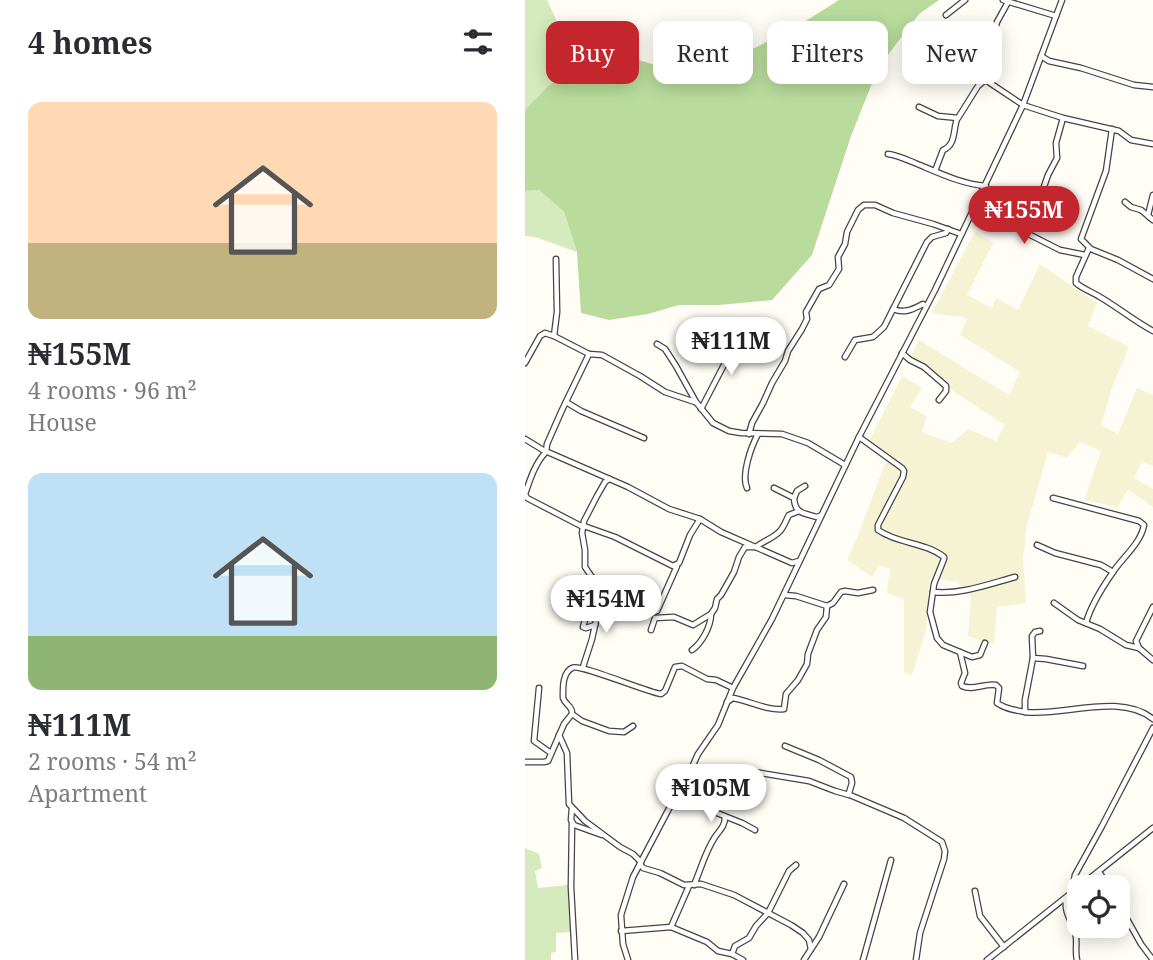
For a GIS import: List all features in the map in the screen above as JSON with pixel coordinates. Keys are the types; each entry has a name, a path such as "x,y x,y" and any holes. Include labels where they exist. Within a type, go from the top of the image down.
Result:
{"street":[{"path":"946,15 965,0"},
{"path":"628,960 621,931 621,915 629,888 784,595 845,465 986,186 1023,105 1062,0"},
{"path":"997,21 1005,1 1056,16"},
{"path":"1041,57 1134,85 1153,87"},
{"path":"936,171 943,150 949,148 953,140 958,118 980,84"},
{"path":"991,84 1023,105 1119,131 1131,140 1153,144"},
{"path":"919,107 938,116 958,118"},
{"path":"1024,232 1030,227 1048,174 1057,158 1056,143 1063,118"},
{"path":"1112,130 1106,171 1081,236 1082,241 1089,248 1153,279"},
{"path":"888,154 974,185 986,186"},
{"path":"1151,219 1148,215 1153,195"},
{"path":"1125,202 1151,219"},
{"path":"749,434 788,351 807,319 806,312 819,289 829,285 839,269 838,257 845,244 846,232 858,210 864,205 875,205 961,234"},
{"path":"976,205 1061,250 1085,256"},
{"path":"845,357 855,340 873,337 884,327 927,242 932,237 946,233 948,229"},
{"path":"1089,248 1076,283 1153,331"},
{"path":"554,336 557,312 556,259"},
{"path":"893,309 899,312 910,311 923,304 926,306"},
{"path":"525,363 542,334 554,336 589,354 602,355 665,392 696,402"},
{"path":"701,409 740,334"},
{"path":"657,344 666,349 696,402 719,427 749,434 782,434 808,443 845,465"},
{"path":"902,352 946,386 946,391 939,400"},
{"path":"589,354 531,477 526,496 573,522 615,537 671,566 677,565"},
{"path":"566,402 644,438"},
{"path":"747,488 744,475 751,447 758,433"},
{"path":"859,437 904,471 877,527 881,533 942,554 944,559 936,575 930,612 937,638 943,645 972,657 978,657 985,643"},
{"path":"525,439 544,452 628,487 669,509 700,519 721,532 792,563 799,561"},
{"path":"602,594 585,567 582,537 583,524 603,484 609,480"},
{"path":"805,486 797,491 794,498 799,511 817,517 824,509"},
{"path":"774,488 794,498"},
{"path":"1053,498 1139,521 1144,525 1143,532 1124,561 1113,572 1086,623"},
{"path":"655,618 674,617 693,625 711,614 734,572 741,551 745,547 756,547 781,530 789,515 799,511"},
{"path":"651,630 690,535 700,519"},
{"path":"1037,545 1055,553 1101,565 1113,572"},
{"path":"792,563 794,570"},
{"path":"933,593 960,591 1015,577"},
{"path":"784,595 827,606 833,603 841,592 873,590"},
{"path":"595,625 583,627 587,612 602,594"},
{"path":"583,667 591,645 602,594"},
{"path":"1054,603 1073,617 1126,645 1139,648"},
{"path":"727,702 733,698 776,710 784,709 786,694 807,664 817,630 826,617 827,606"},
{"path":"1132,647 1153,607"},
{"path":"644,613 657,611"},
{"path":"692,650 697,647 707,629 711,614"},
{"path":"1025,712 1033,658 1032,636 1040,631"},
{"path":"1136,640 1139,648 1153,660"},
{"path":"959,652 965,673 962,686 968,688 985,684 996,685 999,688 997,702 1011,709 1045,712 1107,706 1138,711 1153,717"},
{"path":"1033,658 1083,666"},
{"path":"633,726 624,732 606,730 572,714 571,708 564,701 564,680 573,667 583,667 661,694 667,689 675,667 682,666 733,688"},
{"path":"539,688 534,741 551,753"},
{"path":"525,762 547,762 564,724 572,714"},
{"path":"1075,875 1153,727"},
{"path":"559,739 567,749 568,800 585,821 633,854 643,868 691,886 701,884 734,895 803,933 809,940 811,949"},
{"path":"785,746 851,777 850,795"},
{"path":"748,771 809,781 850,795 904,818 942,842 944,859 920,933 916,960"},
{"path":"680,791 712,811 755,830"},
{"path":"572,807 571,887 575,960"},
{"path":"671,927 703,860 725,823 725,817"},
{"path":"572,822 583,829 606,836"},
{"path":"1095,875 1153,828"},
{"path":"863,960 891,860"},
{"path":"732,954 734,946 749,937 768,913 787,874 796,864"},
{"path":"804,960 825,925 844,884"},
{"path":"975,891 980,916 1004,947"},
{"path":"987,960 1066,898"},
{"path":"1066,898 1065,910 1076,936 1077,960"},
{"path":"1130,924 1153,960"},
{"path":"621,931 671,927 707,943 718,951 743,960"}],"shaded area":[{"path":"975,231 993,243 967,295 992,308 996,298 1018,310 1040,264 1097,303 1088,326 1129,347 1113,385 1101,425 1118,434 1137,388 1153,395 1153,466 1142,462 1134,478 1153,489 1153,507 1128,490 1117,507 1084,500 1101,451 1080,442 1067,458 1048,452 1027,525 1023,558 1026,603 997,607 994,644 968,636 971,596 957,582 930,578 926,630 912,675 904,673 904,599 887,593 890,569 879,565 872,577 847,560 886,461 867,445 902,376 922,388 910,407 927,416 922,432 952,443 968,429 996,441 1005,425 908,362 919,340 1009,395 1020,372 960,335 967,319 932,313"}],"green space":[{"path":"525,0 547,0 557,21 546,21 546,84 551,84 525,110"},
{"path":"839,0 939,0 914,21 902,21 902,36 888,55 888,21 806,21"},
{"path":"767,42 767,84 872,84 851,136 812,255 772,300 719,305 679,305 648,314 609,320 581,313 577,252 564,212 539,190 525,191 525,110 551,84 639,84 639,60 653,64 653,84 753,84 753,49"},
{"path":"539,190 564,212 577,252 525,236 525,191"},
{"path":"525,848 539,854 542,868 535,871 538,888 569,885 571,932 556,933 556,952 551,953 551,960 525,960"}]}
